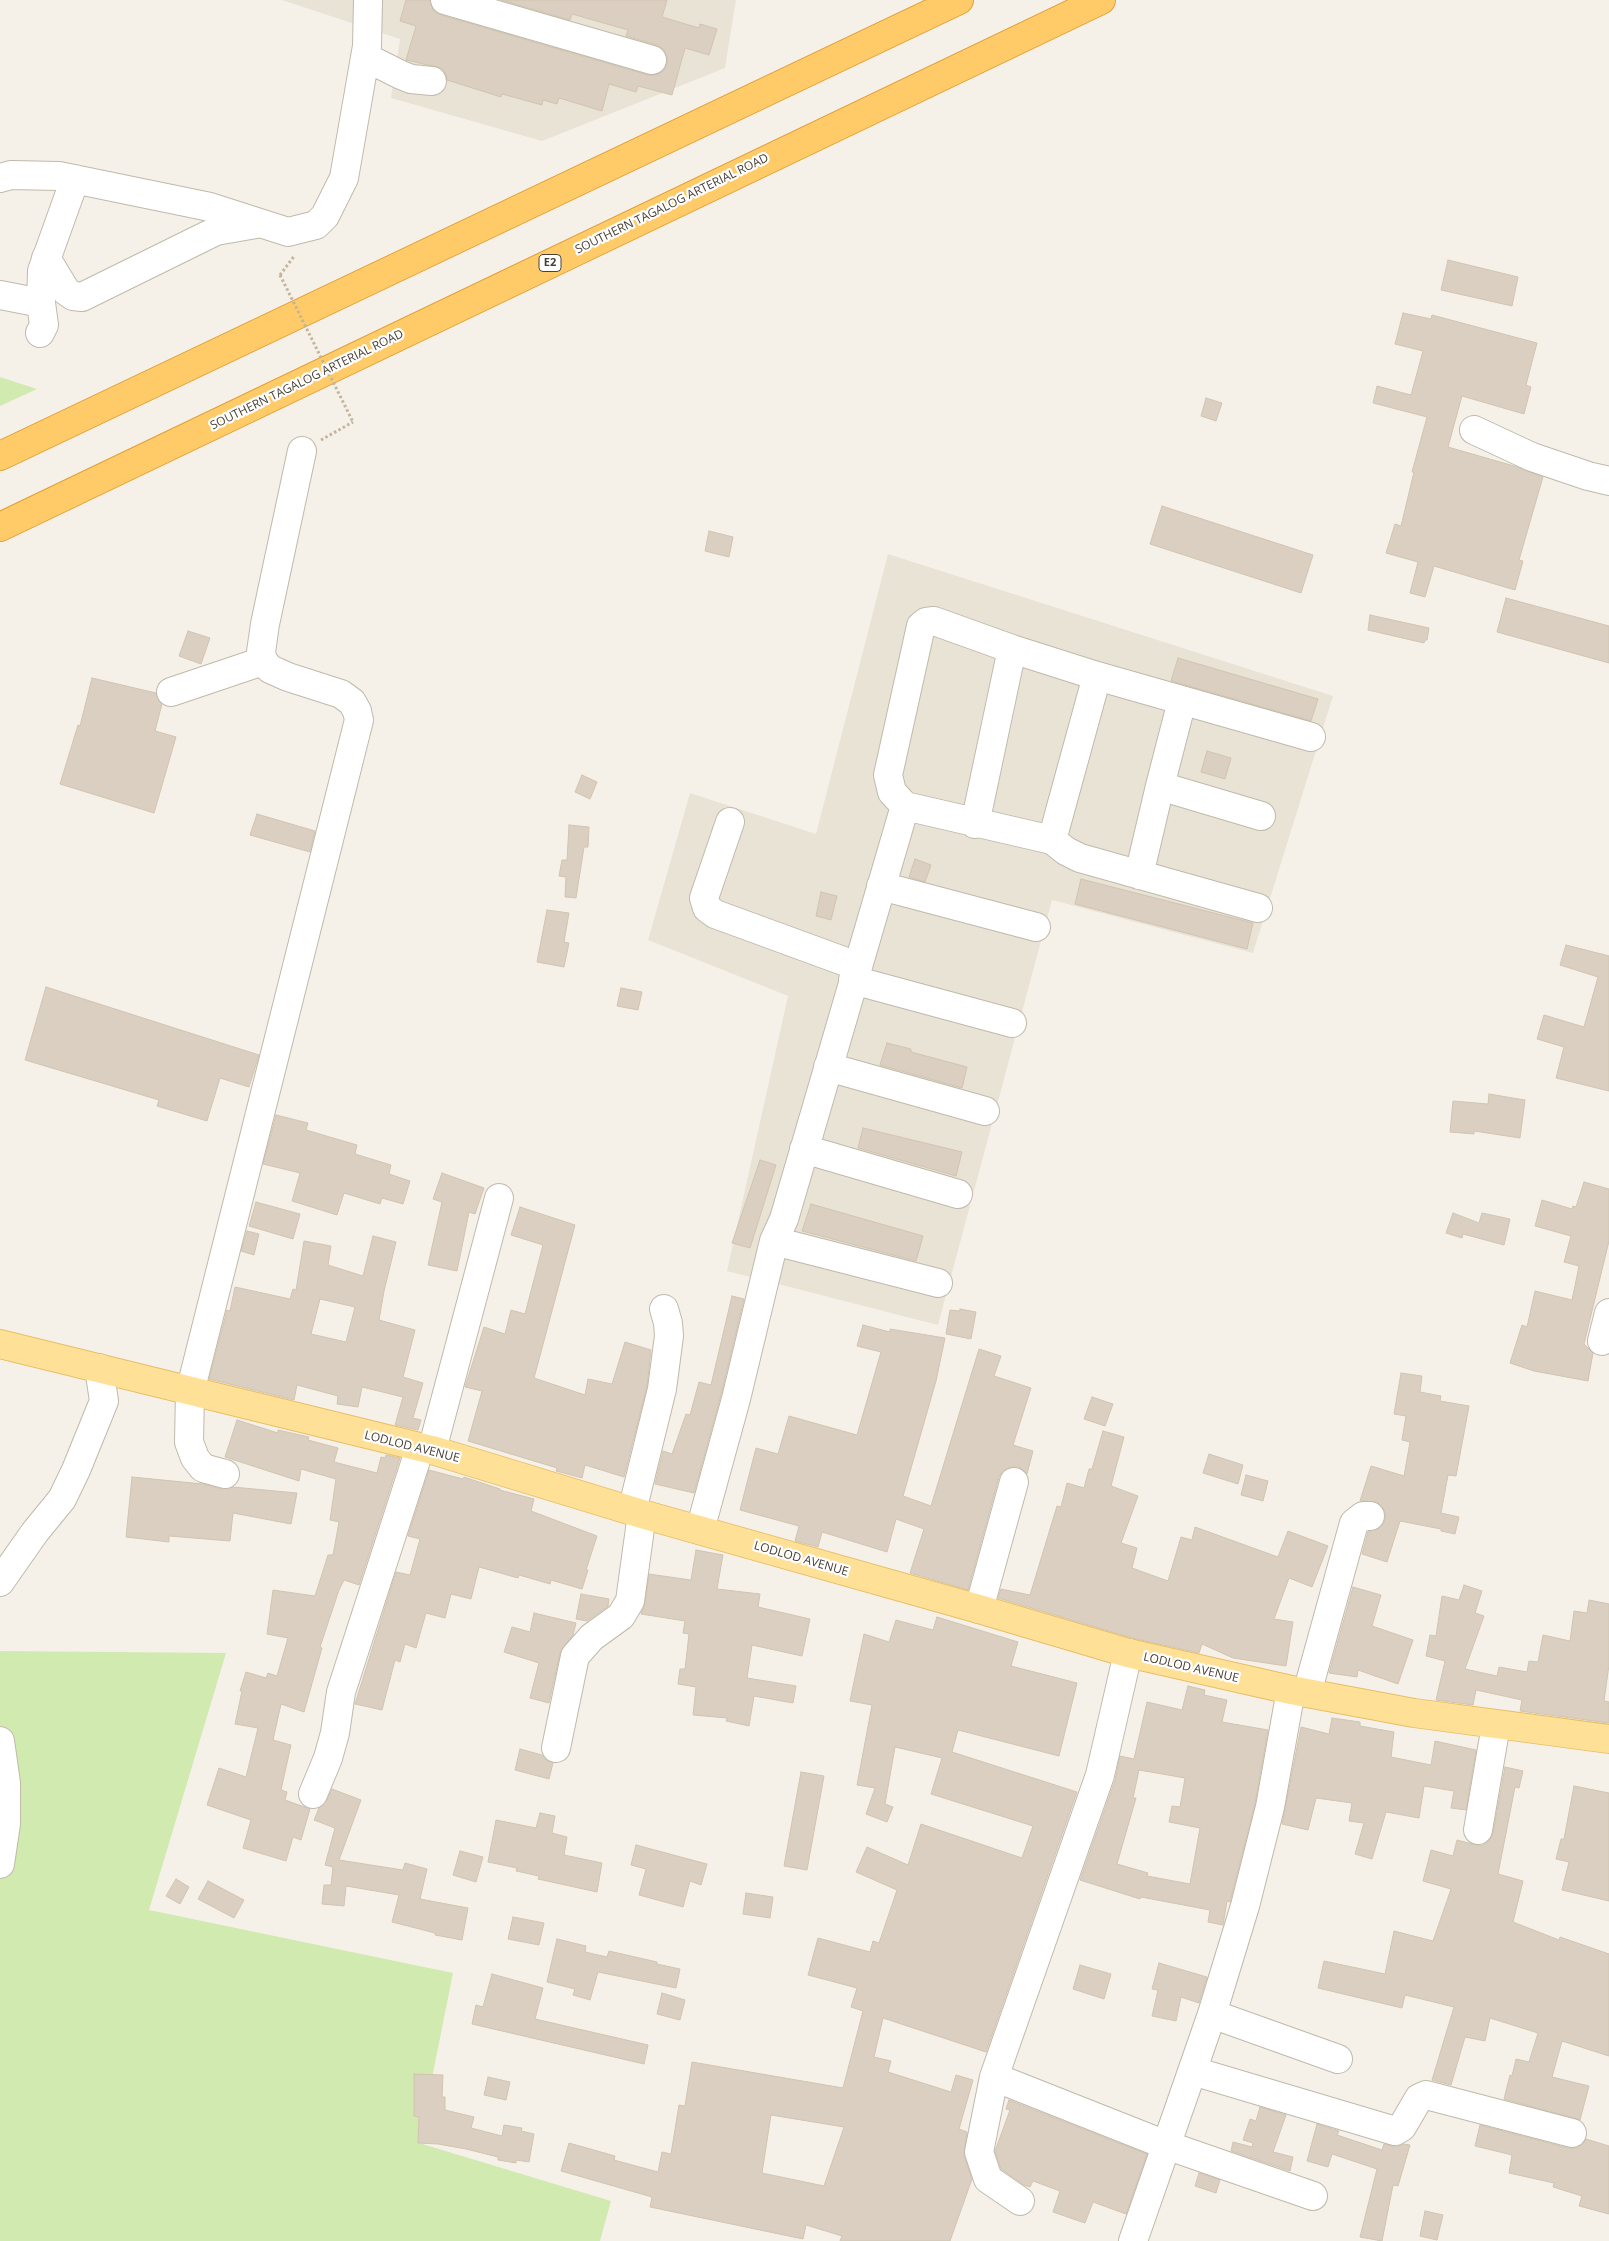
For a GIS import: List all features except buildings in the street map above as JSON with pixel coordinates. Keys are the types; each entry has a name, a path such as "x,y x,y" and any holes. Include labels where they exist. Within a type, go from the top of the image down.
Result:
{"highway":[{"path":"0,456 959,0"},
{"name":"SOUTHERN TAGALOG ARTERIAL ROAD","path":"0,527 1101,0"}],"main road":[{"name":"LODLOD AVENUE","path":"0,1344 426,1449 637,1513 1128,1653 1299,1692 1496,1725 1609,1739"}],"street":[{"path":"0,178 21,174 59,176 210,207 288,232 316,226 325,216 344,178 366,58 368,0"},
{"path":"445,0 652,60"},
{"path":"366,58 401,76 432,81"},
{"path":"40,333 44,325 40,303 41,281 46,258 75,179"},
{"path":"46,258 66,291 73,296 82,297 216,231 262,223"},
{"path":"0,295 40,303"},
{"path":"1474,430 1532,457 1609,481"},
{"path":"225,1474 203,1468 195,1458 189,1442 190,1392 359,720 358,711 352,702 341,694 288,677 270,669 263,661 261,652 265,624 302,452"},
{"path":"1258,908 1080,858 1066,851 1052,840 975,824 905,806 892,792 888,775 921,626 926,622 934,621 1012,649 1097,676 1312,736"},
{"path":"975,824 1012,649"},
{"path":"171,692 263,661"},
{"path":"1052,840 1097,676"},
{"path":"1139,875 1182,701"},
{"path":"1160,786 1260,816"},
{"path":"705,1531 741,1401 804,1149 905,806"},
{"path":"730,822 704,898 707,908 715,914 855,973 1012,1022"},
{"path":"881,886 1036,927"},
{"path":"828,1067 985,1111"},
{"path":"804,1149 958,1194"},
{"path":"313,1794 328,1758 344,1684 426,1449 499,1198"},
{"path":"782,1235 938,1283"},
{"path":"556,1748 575,1656 592,1637 620,1616 630,1601 637,1513 662,1389 670,1336 664,1309"},
{"path":"1602,1341 1609,1313"},
{"path":"0,1582 62,1499 76,1470 104,1401 99,1368"},
{"path":"979,1609 1014,1482"},
{"path":"1133,2241 1212,2014 1245,1906 1299,1692 1354,1523 1363,1516 1370,1516"},
{"path":"1020,2201 988,2179 979,2152 994,2077 1100,1775 1128,1653"},
{"path":"1478,1830 1496,1725"},
{"path":"0,1741 6,1783 6,1824 0,1864"},
{"path":"1212,2014 1338,2059"},
{"path":"1193,2071 1395,2132 1402,2126 1419,2098 1426,2095 1572,2133"},
{"path":"994,2077 1166,2145 1313,2196"}],"path":[{"path":"280,276 352,422 302,452"}],"shaded area":[{"path":"282,0 736,0 725,68 542,141 391,98 400,39"},
{"path":"888,554 1333,696 1253,953 1052,900 938,1325 727,1271 788,996 648,940 690,793 816,834"}],"green space":[{"path":"0,377 37,389 0,406"},
{"path":"0,1651 226,1653 149,1910 453,1973 419,2143 611,2201 600,2241 0,2241"}]}
